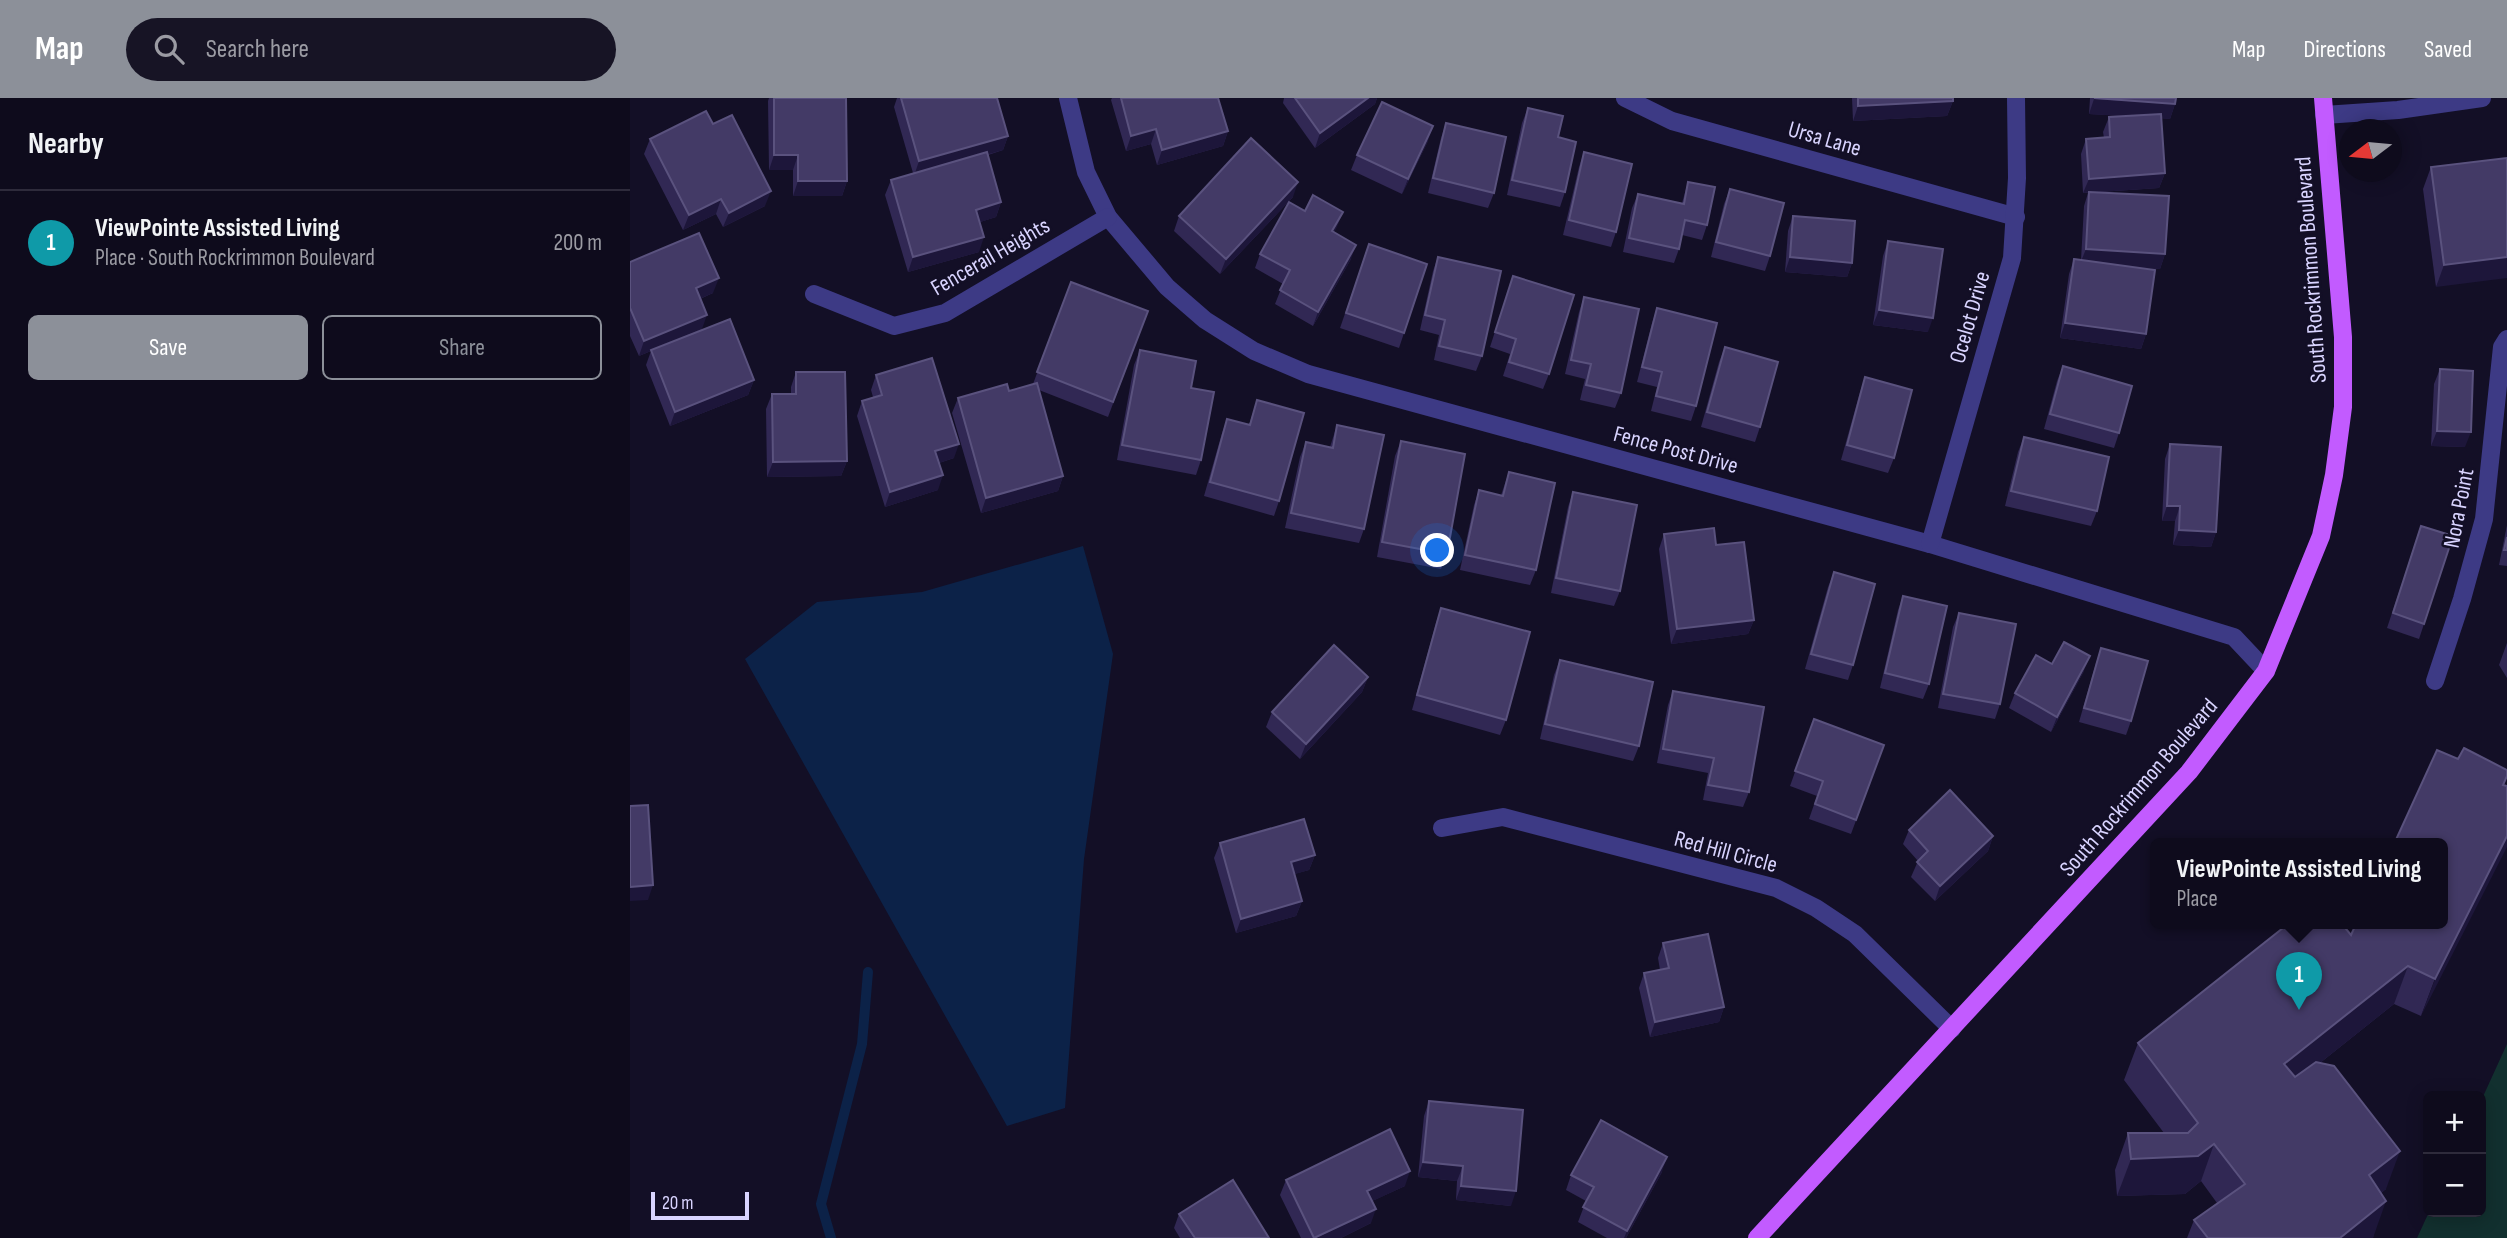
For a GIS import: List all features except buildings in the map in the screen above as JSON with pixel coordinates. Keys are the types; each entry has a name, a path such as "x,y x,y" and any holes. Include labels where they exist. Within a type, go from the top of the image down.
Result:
{"main road":[{"name":"South Rockrimmon Boulevard","path":"1757,1238 2189,772 2266,671 2321,536 2334,475 2343,407 2343,337 2324,106"}],"street":[{"name":"Fence Post Drive","path":"1068,98 1086,172 1108,216 1167,287 1205,320 1254,351 1308,374 1930,544 2234,637 2266,671"},
{"name":"Ursa Lane","path":"1625,98 1672,121 2016,217"},
{"name":"Ocelot Drive","path":"1930,544 2012,258 2016,217 2016,98"},
{"path":"2324,106 2398,110 2482,98"},
{"name":"Fencerail Heights","path":"814,294 894,326 945,313 1108,216"},
{"name":"Nora Point","path":"2435,681 2484,519 2501,427 2502,347 2507,339"},
{"name":"Red Hill Circle","path":"1442,828 1503,817 1776,888 1816,908 1855,934 1952,1029"}],"green space":[{"path":"2507,1044 2507,1238 2417,1238 2427,1217 2486,1217 2486,1091"}],"water":[{"path":"1083,546 1113,654 1084,859 1065,1108 1007,1126 745,659 817,602 922,592"}],"waterway":[{"path":"831,1238 821,1204 862,1044 868,972"}],"place":[{"name":"ViewPointe Assisted Living","path":"2299,1010"}]}
